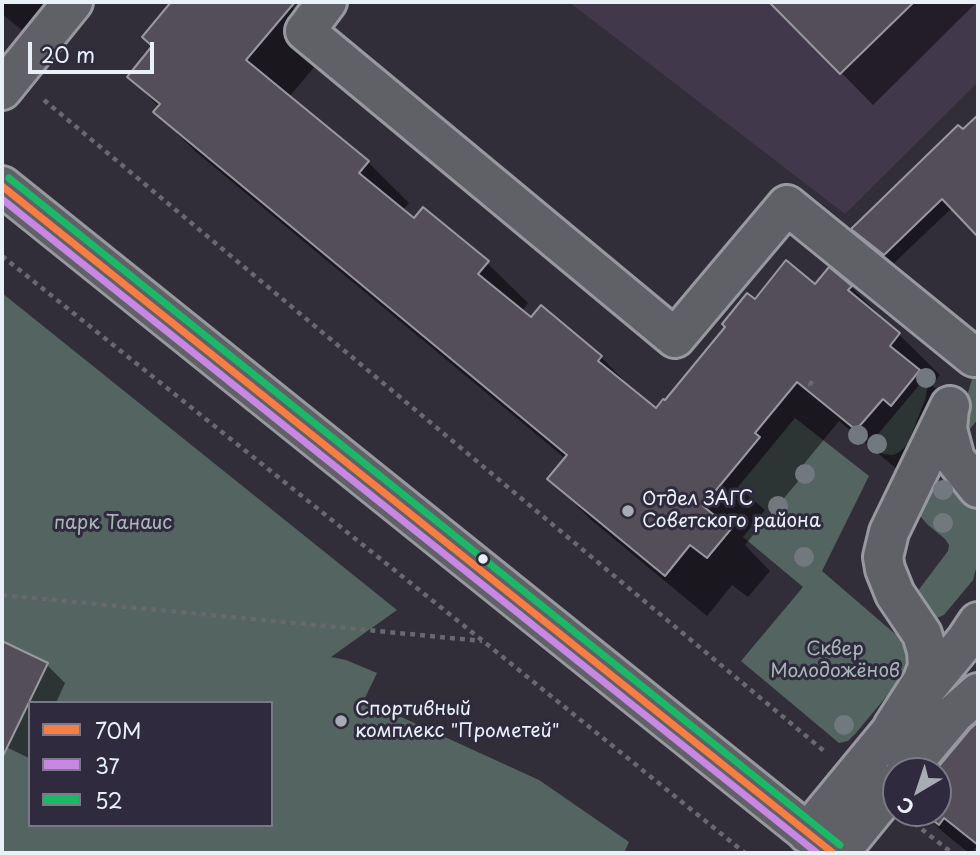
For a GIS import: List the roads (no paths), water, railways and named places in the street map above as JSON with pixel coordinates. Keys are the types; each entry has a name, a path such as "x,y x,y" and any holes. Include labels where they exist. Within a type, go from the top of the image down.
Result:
{"street":[{"path":"18,96 73,2"},
{"path":"327,2 305,31 675,338 787,205 976,353 889,532 883,557 895,594 922,634 928,667 922,682 893,727"},
{"path":"2,186 820,843 854,776 978,622"},
{"path":"950,406 947,429 955,459 978,488"},
{"path":"918,757 966,703 978,685"},
{"path":"839,853 882,800"}],"place":[{"name":"Отдел ЗАГС Советского района","path":"628,511"},
{"name":"Спортивный комплекс \"Прометей\"","path":"341,721"}],"park label":[{"name":"парк Танаис","path":"113,524"},
{"name":"Сквер Молодожёнов","path":"835,661"}]}
